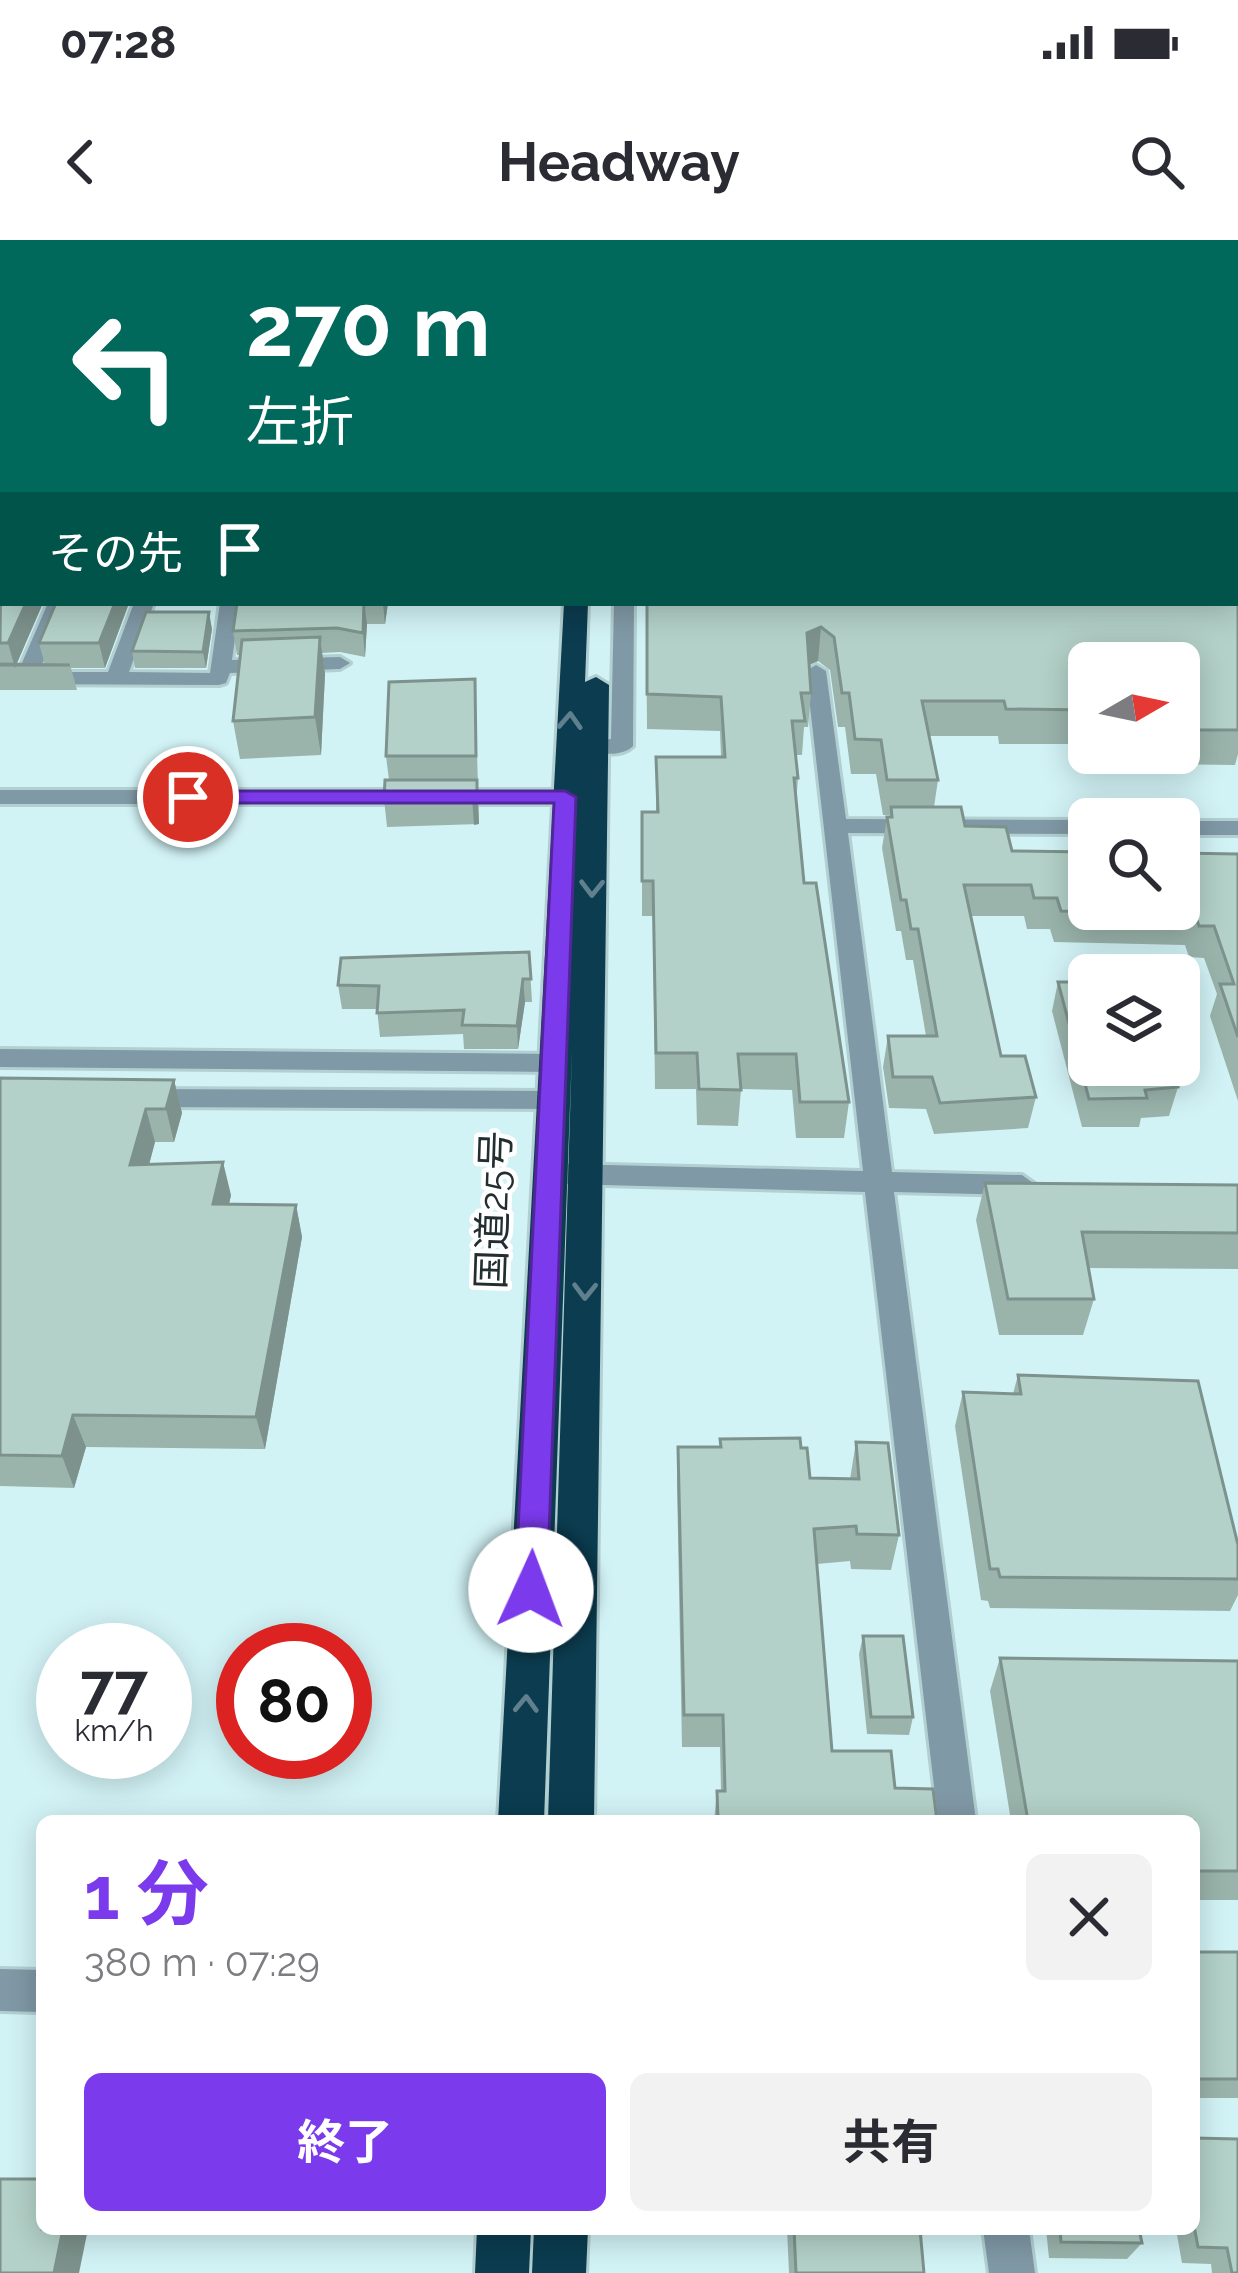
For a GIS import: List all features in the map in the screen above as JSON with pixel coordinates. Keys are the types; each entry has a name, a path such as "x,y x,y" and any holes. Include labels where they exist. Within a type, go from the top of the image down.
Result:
{"highway":[{"name":"国道25号","path":"571,1815 568,1174 552,1100 576,606"},
{"name":"国道25号","path":"521,1815 568,1174 598,606"},
{"path":"502,2273 504,2235"},
{"path":"560,2273 561,2235"}],"street":[{"path":"26,678 57,606"},
{"path":"116,679 143,606"},
{"path":"0,678 219,679 230,606"},
{"path":"594,746 622,746 624,606"},
{"path":"221,667 340,663"},
{"path":"816,671 956,1815"},
{"path":"0,796 565,797"},
{"path":"837,826 1068,827"},
{"path":"1200,828 1238,828"},
{"path":"0,1058 554,1063"},
{"path":"118,1098 552,1100"},
{"path":"568,1174 1057,1186"},
{"path":"0,1990 36,1991"},
{"path":"1007,2235 1012,2273"}],"building":[{"path":"0,606 25,606 8,643 0,643"},
{"path":"55,606 114,606 99,643 39,643"},
{"path":"237,606 364,606 363,633 337,628 233,631"},
{"path":"647,606 1238,606 1238,730 1200,730 1200,642 1068,642 1068,710 1006,709 1004,701 922,701 938,780 887,780 881,740 855,739 834,637 821,627 807,633 811,693 801,693 805,721 792,721 798,778 794,778 804,883 816,883 849,1102 800,1102 796,1054 738,1054 741,1090 699,1089 697,1053 656,1053 653,881 642,881 642,812 658,812 656,757 725,757 721,697 647,694"},
{"path":"146,612 209,612 203,652 132,651"},
{"path":"320,637 315,717 233,721 242,640"},
{"path":"475,679 476,756 386,756 389,682"},
{"path":"385,780 477,780 477,796 384,799"},
{"path":"891,807 961,807 965,826 1006,827 1012,851 1068,852 1068,911 1061,911 1057,898 1034,898 1031,885 964,885 1001,1056 1025,1056 1036,1097 940,1103 932,1077 893,1077 888,1036 937,1036 918,929 911,929 906,900 901,900 887,817 892,817"},
{"path":"1200,853 1238,854 1238,1037 1220,984 1234,984 1214,926 1200,926"},
{"path":"529,952 531,979 523,979 517,1026 462,1025 464,1010 377,1013 379,986 338,985 341,958"},
{"path":"1058,982 1068,982 1068,1020"},
{"path":"0,1078 174,1080 166,1109 146,1109 130,1165 223,1162 213,1204 296,1205 256,1417 73,1415 62,1456 0,1455"},
{"path":"1086,1086 1178,1087 1145,1090 1147,1098 1089,1099"},
{"path":"985,1183 1238,1185 1238,1233 1082,1232 1094,1299 1008,1299"},
{"path":"1018,1375 1198,1381 1238,1545 1238,1579 1000,1577 998,1569 990,1569 963,1392 1021,1394"},
{"path":"800,1438 801,1448 807,1448 810,1478 859,1479 856,1442 888,1443 899,1535 857,1534 856,1526 814,1529 832,1751 891,1751 895,1788 933,1789 936,1815 718,1815 717,1791 725,1791 723,1715 684,1715 678,1447 721,1447 720,1439"},
{"path":"863,1636 903,1636 913,1717 871,1717"},
{"path":"1000,1658 1238,1661 1238,1871 1200,1871 1200,1815 1027,1815"},
{"path":"1200,1952 1238,1952 1238,2079 1200,2079"},
{"path":"1200,2138 1238,2139 1238,2273 1232,2273 1227,2248 1198,2247"},
{"path":"0,2179 36,2179 36,2235 62,2235 54,2273 0,2273"},
{"path":"794,2235 921,2235 924,2273 796,2273"},
{"path":"1060,2235 1140,2235 1142,2243 1061,2242"}],"route":[{"path":"188,797 565,797 531,1590"}]}
